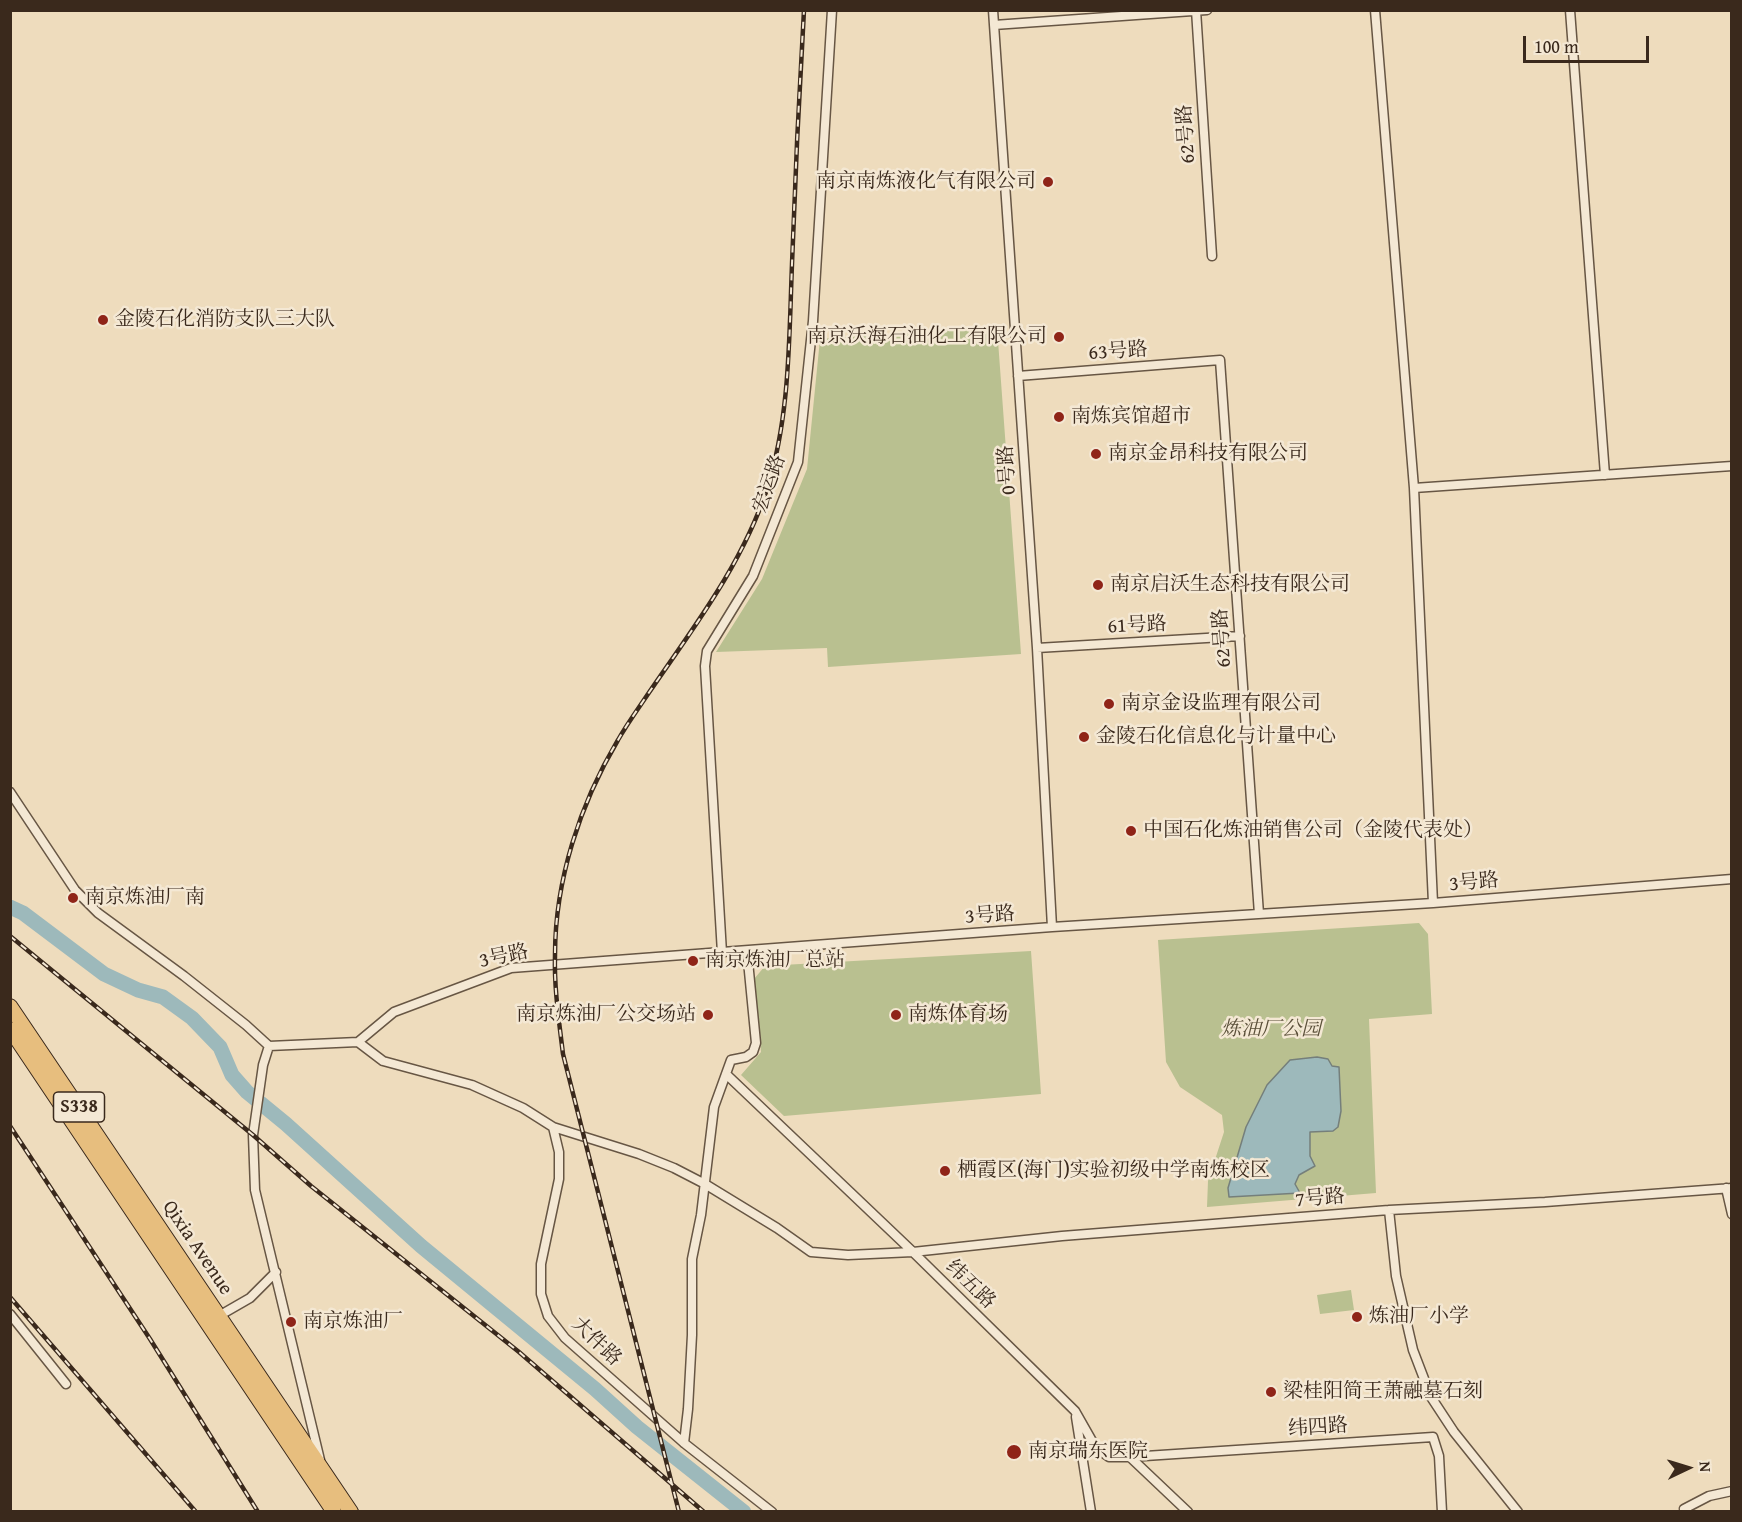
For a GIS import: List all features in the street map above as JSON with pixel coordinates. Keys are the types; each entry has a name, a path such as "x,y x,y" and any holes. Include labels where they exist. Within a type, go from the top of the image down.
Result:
{"main road":[{"name":"Qixia Avenue","path":"10,1006 351,1512"},
{"name":"Qixia Avenue","path":"10,1029 334,1512"}],"street":[{"name":"宏运路","path":"722,952 705,666 707,651 753,576 798,462 813,321 832,10"},
{"name":"0号路","path":"993,10 1037,648 1052,927"},
{"path":"994,25 1207,10"},
{"path":"1375,10 1414,488 1433,903"},
{"path":"1570,10 1605,475"},
{"name":"62号路","path":"1196,11 1212,256"},
{"name":"62号路","path":"1220,360 1259,914"},
{"name":"63号路","path":"1018,376 1220,360"},
{"path":"1414,488 1731,466"},
{"name":"61号路","path":"1037,648 1240,636"},
{"path":"10,792 64,875 75,890 98,913 184,976 269,1046 358,1042"},
{"name":"3号路","path":"358,1042 394,1012 511,968 1052,927 1433,903 1731,879"},
{"path":"684,1443 692,1335 692,1260 701,1215 714,1107 731,1060 746,1057 753,1052 756,1043 747,951"},
{"name":"7号路","path":"358,1042 382,1061 472,1085 523,1108 553,1127 639,1154 705,1184 777,1228 811,1252 848,1255 913,1252 1062,1236 1389,1210 1545,1202 1729,1188"},
{"path":"269,1046 263,1065 253,1135 255,1190 322,1469"},
{"name":"纬五路","path":"726,1074 913,1252 1075,1411 1096,1448 1109,1457 1130,1457"},
{"name":"大件路","path":"553,1127 559,1152 559,1179 541,1264 541,1294 548,1316 565,1338 684,1443 772,1512"},
{"path":"1729,1188 1731,1214"},
{"path":"1389,1210 1396,1276 1413,1350 1431,1397 1454,1432 1518,1512"},
{"path":"208,1325 250,1298 276,1272"},
{"path":"10,1314 66,1384"},
{"path":"1075,1411 1091,1512"},
{"name":"纬四路","path":"1130,1457 1433,1437 1439,1456 1442,1512"},
{"path":"1130,1457 1188,1512"},
{"path":"1684,1509 1709,1496 1731,1491"}],"green space":[{"path":"997,327 1021,654 828,667 827,648 716,652 762,579 807,469 820,339"},
{"name":"炼油厂公园","path":"1419,923 1428,934 1432,1014 1369,1019 1376,1193 1207,1207 1208,1181 1224,1132 1222,1115 1180,1087 1166,1062 1158,940"},
{"name":"南炼体育场","path":"1031,951 1041,1094 784,1116 741,1075 761,1052 754,979 765,966"},
{"path":"1351,1290 1354,1310 1320,1314 1317,1295"}],"water":[{"path":"1317,1057 1328,1059 1332,1066 1339,1067 1341,1111 1338,1127 1333,1131 1310,1132 1310,1156 1315,1166 1299,1175 1295,1184 1300,1193 1229,1197 1228,1188 1246,1127 1267,1085 1290,1060"}],"waterway":[{"path":"10,907 23,913 104,974 138,990 163,997 192,1018 220,1047 232,1075 247,1092 286,1124 421,1246 595,1389 637,1427 744,1512"}],"railway":[{"path":"679,1512 563,1054 555,980 556,927 572,843 592,790 625,728 699,620 730,570 757,517 775,462 787,378 804,10"},
{"path":"10,936 253,1135 311,1186 519,1352 704,1512"},
{"path":"10,1126 150,1339 258,1512"},
{"path":"10,1297 196,1512"}],"place":[{"name":"南京南炼液化气有限公司","path":"1048,182"},
{"name":"金陵石化消防支队三大队","path":"103,320"},
{"name":"南京沃海石油化工有限公司","path":"1059,337"},
{"name":"南炼宾馆超市","path":"1059,417"},
{"name":"南京金昂科技有限公司","path":"1096,454"},
{"name":"南京启沃生态科技有限公司","path":"1098,585"},
{"name":"南京金设监理有限公司","path":"1109,704"},
{"name":"金陵石化信息化与计量中心","path":"1084,737"},
{"name":"中国石化炼油销售公司（金陵代表处）","path":"1131,831"},
{"name":"南京炼油厂南","path":"73,898"},
{"name":"南京炼油厂总站","path":"693,961"},
{"name":"南京炼油厂公交场站","path":"708,1015"},
{"name":"南炼体育场","path":"896,1015"},
{"name":"栖霞区(海门)实验初级中学南炼校区","path":"945,1171"},
{"name":"炼油厂小学","path":"1357,1317"},
{"name":"南京炼油厂","path":"291,1322"},
{"name":"梁桂阳简王萧融墓石刻","path":"1271,1392"},
{"name":"南京瑞东医院","path":"1014,1452"}]}
